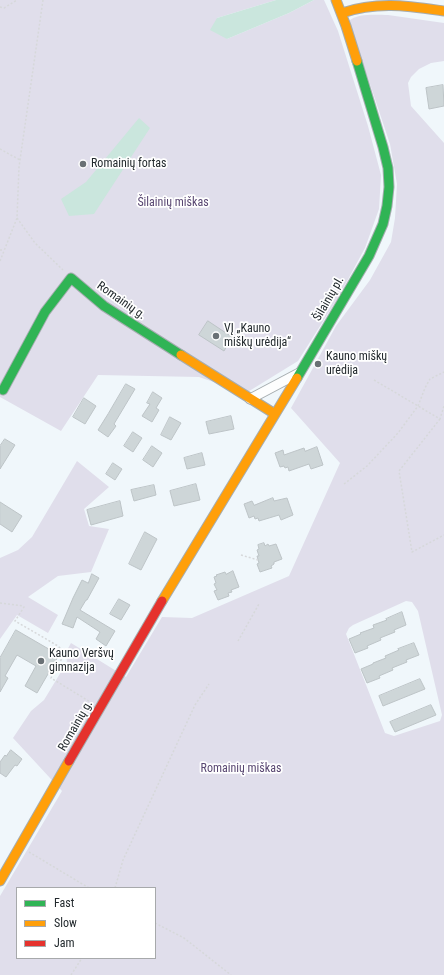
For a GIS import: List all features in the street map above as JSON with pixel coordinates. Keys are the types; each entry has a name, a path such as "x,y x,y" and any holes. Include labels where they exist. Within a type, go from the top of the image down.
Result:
{"main road":[{"name":"Šilainių pl.","path":"172,584 369,256 383,224 389,187 388,168 384,147 342,13 336,0"},
{"path":"342,13 364,6 381,5 405,6 444,11"},
{"path":"3,390 45,312 71,278"},
{"name":"Romainių g.","path":"71,278 104,306 275,414"},
{"name":"Romainių g.","path":"0,881 172,584"}],"street":[{"path":"250,399 300,373"}],"path":[{"path":"0,7 4,8 17,0"},
{"path":"0,261 17,218 20,160 43,0"},
{"path":"0,149 20,160"},
{"path":"17,218 35,243 71,278"},
{"path":"0,253 4,250"},
{"path":"344,484 367,466 398,433 418,406 424,388 430,379 444,372"},
{"path":"374,380 440,419"},
{"path":"444,406 440,419 398,471 412,552 444,535"},
{"path":"241,555 258,560"},
{"path":"0,603 24,607 15,621 58,646 64,653 51,678 100,709"},
{"path":"238,641 259,604"},
{"path":"115,887 123,860 195,706 209,684"},
{"path":"20,846 87,887"},
{"path":"156,924 184,938 232,975"},
{"path":"71,975 81,959"}],"green space":[{"name":"Šilainių miškas","path":"0,0 276,0 217,18 227,39 289,13 314,0 324,0 338,31 368,126 381,175 379,209 365,248 339,296 298,361 246,393 199,377 98,375 61,431 0,397"},
{"name":"Romainių miškas","path":"388,15 444,23 444,61 431,63 419,69 411,77 408,83 411,106 444,143 444,975 0,975 0,896 62,791 13,738 31,711 44,700 67,662 66,652 71,643 126,677 162,617 192,618 289,576 340,463 291,408 336,326 370,280 391,242 395,218 397,184 390,144 349,21 357,17","holes":["406,601 412,602 418,611 442,715 440,721 394,736 385,733 346,634 349,628 353,625"]},
{"path":"77,461 109,487 84,509 89,526 109,529 91,572 58,576 28,597 58,615 48,633 17,615 0,639 0,558 18,550 32,537"}],"shaded area":[{"path":"276,0 314,0 289,13 227,39 210,30 217,18"},
{"path":"139,118 150,128 94,214 69,216 61,199 86,182"}],"building":[{"path":"443,85 444,106 429,109 426,88"},
{"name":"VĮ „Kauno miškų urėdija“","path":"208,321 232,337 224,351 199,335"},
{"path":"126,384 135,389 114,424 116,426 108,437 98,430"},
{"path":"153,392 162,398 156,408 159,410 152,422 142,416 150,404 147,403"},
{"path":"84,398 96,406 85,424 73,417"},
{"path":"231,416 234,429 209,434 206,422"},
{"path":"170,417 181,423 171,440 161,435"},
{"path":"133,432 142,438 133,452 124,446"},
{"path":"5,439 15,445 0,469 0,446"},
{"path":"152,446 162,453 153,467 143,460"},
{"path":"317,447 323,465 311,469 309,464 289,471 288,467 280,467 275,453 283,450 284,455 304,448 305,451"},
{"path":"202,453 205,465 187,469 184,458"},
{"path":"113,463 122,469 115,480 106,474"},
{"path":"196,484 200,500 174,506 170,491"},
{"path":"154,485 156,495 134,501 131,490"},
{"path":"273,498 274,501 287,498 293,515 281,520 279,515 259,521 258,518 255,519 254,516 249,518 244,504 252,501 254,505"},
{"path":"120,501 123,516 91,525 87,510"},
{"path":"0,502 22,516 12,532 0,524"},
{"path":"145,532 157,539 141,570 129,564"},
{"path":"264,543 265,546 268,544 269,546 276,544 282,559 274,562 271,566 272,568 260,572 257,564 259,563 257,556 259,556 257,550 259,549 258,545"},
{"path":"233,571 239,587 231,590 232,592 228,593 229,596 218,600 214,591 217,590 214,584 216,583 214,577 225,572 226,574"},
{"path":"92,574 99,578 80,610 115,631 106,646 96,639 100,632 77,617 73,628 62,624 82,580 88,583"},
{"path":"119,599 130,605 121,620 110,614"},
{"path":"402,612 406,625 394,630 395,632 380,638 381,640 367,646 368,648 355,653 349,639 374,628 373,625"},
{"name":"Kauno Veršvų gimnazija","path":"16,630 59,655 37,693 25,686 36,666 17,655 5,676 8,678 0,692 0,658"},
{"path":"414,643 419,655 392,668 393,670 379,676 380,678 367,683 361,669 386,658 385,656 399,650 398,649"},
{"path":"420,679 425,689 383,706 379,696"},
{"path":"431,705 436,715 395,732 390,722"},
{"path":"11,750 22,759 17,766 15,765 6,777 0,773 0,762"}],"traffic: fast":[{"path":"297,378 369,256 383,224 387,206 389,187 388,168 357,61"},
{"path":"3,390 45,312 71,278 104,306 181,355"}],"traffic: slow":[{"path":"336,0 357,61"},
{"path":"342,13 355,9 381,6 405,6 444,11"},
{"path":"181,355 275,414"},
{"path":"162,601 297,378"},
{"path":"0,881 69,761"}],"traffic: jam":[{"path":"69,761 162,601"}],"place":[{"name":"Romainių fortas","path":"83,164"},
{"name":"VĮ „Kauno miškų urėdija“","path":"216,336"},
{"name":"Kauno miškų urėdija","path":"318,364"},
{"name":"Kauno Veršvų gimnazija","path":"41,661"}]}
